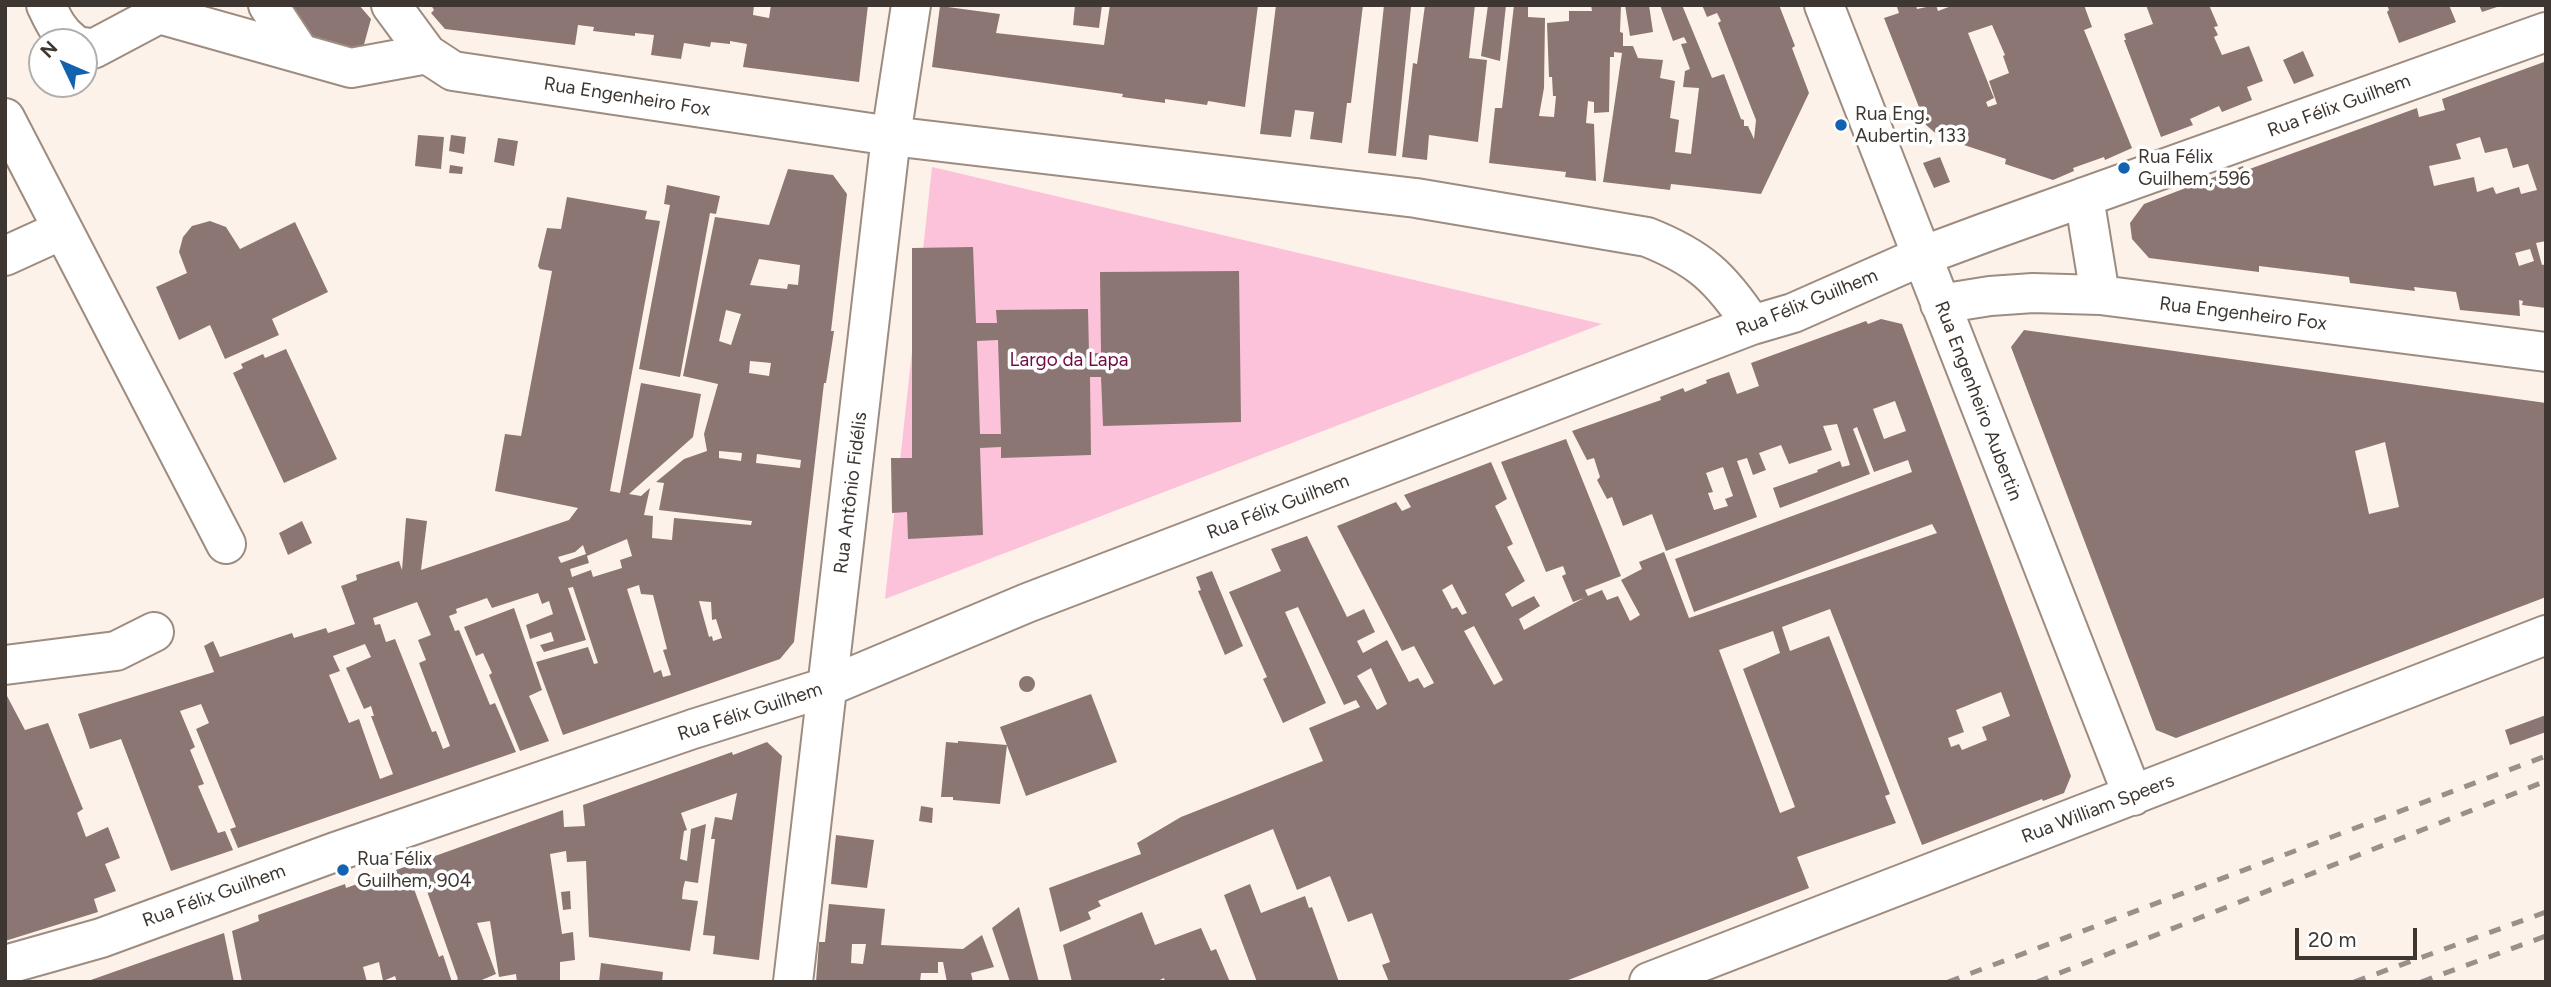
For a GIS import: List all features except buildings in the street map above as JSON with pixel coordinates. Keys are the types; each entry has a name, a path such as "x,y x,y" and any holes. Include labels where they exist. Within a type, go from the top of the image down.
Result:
{"street":[{"path":"46,5 58,28"},
{"path":"268,5 299,52"},
{"name":"Rua Engenheiro Fox","path":"391,5 427,54 453,71 891,136"},
{"name":"Rua Antônio Fidélis","path":"793,982 891,136 911,5"},
{"name":"Rua Engenheiro Aubertin","path":"1824,5 2133,796"},
{"path":"98,45 159,14 351,68 427,54"},
{"name":"Rua Félix Guilhem","path":"5,965 101,938 335,852 693,729 827,687 1027,603 1752,325 1793,313 1922,256 2546,32"},
{"path":"5,118 226,544"},
{"path":"891,136 1416,198 1647,237 1700,263 1729,290 1752,325"},
{"path":"2084,197 2100,295"},
{"path":"5,256 62,230"},
{"name":"Rua Engenheiro Fox","path":"1940,304 2033,293 2100,295 2546,352"},
{"path":"5,665 116,651 154,632"},
{"name":"Rua William Speers","path":"1649,982 2546,635"}],"green space":[{"name":"Largo da Lapa","path":"932,167 1602,324 885,599"}],"railway":[{"path":"1948,982 2546,756"},
{"path":"2037,982 2546,781"},
{"path":"2354,982 2546,912"},
{"path":"2421,982 2546,936"}],"place":[{"name":"Rua Eng. Aubertin, 133","path":"1841,125"},
{"name":"Rua Félix Guilhem, 596","path":"2124,168"},
{"name":"Rua Félix Guilhem, 904","path":"343,870"}]}
